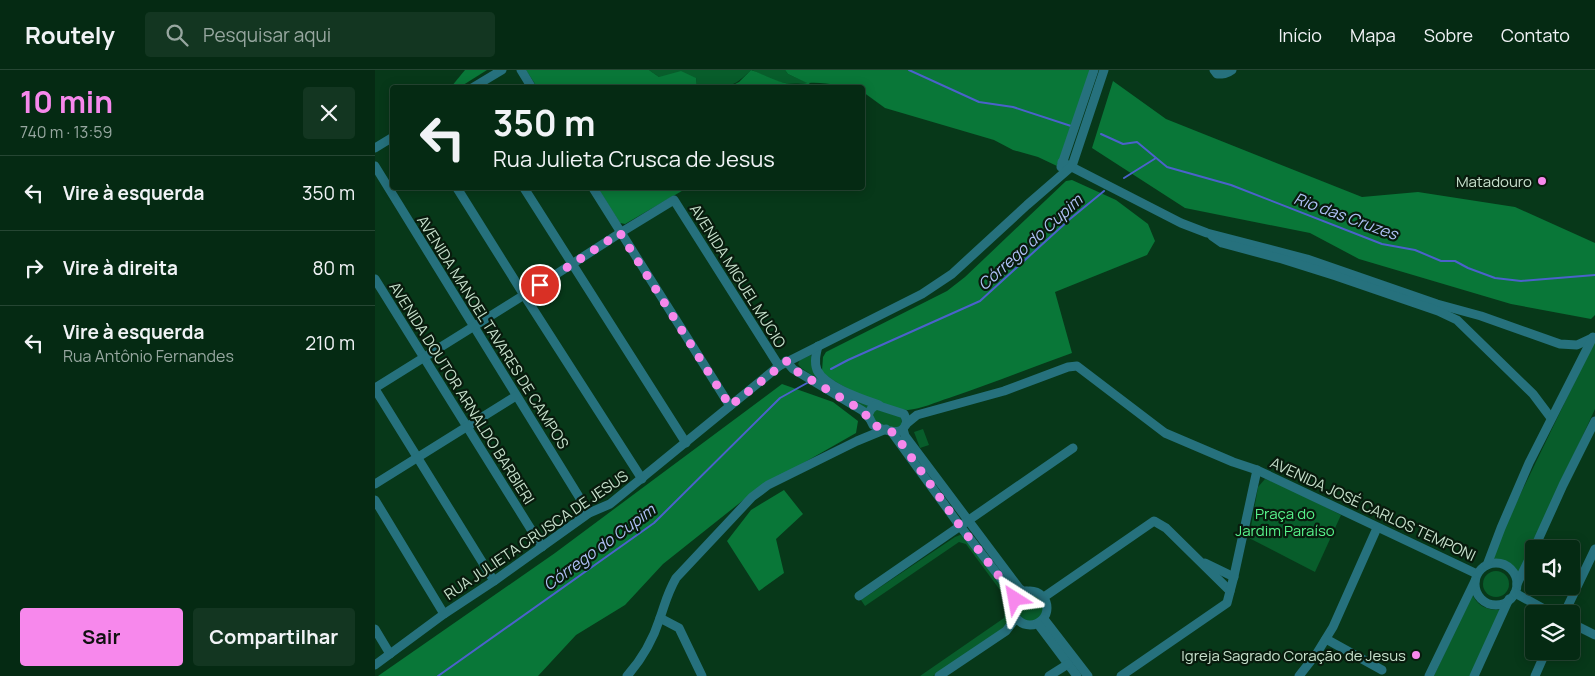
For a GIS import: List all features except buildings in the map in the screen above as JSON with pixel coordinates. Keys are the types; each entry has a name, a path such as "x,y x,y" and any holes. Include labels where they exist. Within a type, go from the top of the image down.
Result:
{"street":[{"path":"477,85 501,70"},
{"path":"521,70 530,85"},
{"path":"1057,178 1094,70"},
{"path":"1072,166 1105,70"},
{"path":"1214,70 1217,74 1228,73 1232,70"},
{"path":"375,148 390,139"},
{"path":"1062,162 1181,223 1207,233 1307,259 1561,344 1577,345 1593,337"},
{"name":"AVENIDA MANOEL TAVARES DE CAMPOS","path":"375,166 589,513"},
{"name":"RUA JULIETA CRUSCA DE JESUS","path":"375,665 444,614 589,513 610,504 783,363 935,286 1072,166"},
{"path":"458,190 642,479"},
{"path":"525,190 686,443"},
{"path":"594,190 730,406"},
{"name":"AVENIDA MIGUEL MUCIO","path":"620,233 674,200 783,363 863,411 877,427 888,430"},
{"path":"494,581 375,389 524,296 620,233"},
{"path":"1207,233 1222,243 1309,268 1438,311 1457,320 1533,394 1551,418"},
{"name":"AVENIDA DOUTOR ARNALDO BARBIERI","path":"375,279 542,547"},
{"path":"1487,565 1511,504 1551,418 1593,337"},
{"path":"818,346 816,368 823,378 852,396 900,412 917,415"},
{"name":"AVENIDA JOSÉ CARLOS TEMPONI","path":"917,415 1003,391 1068,366 1077,366 1165,433 1233,462 1257,470 1476,577"},
{"path":"375,484 516,396"},
{"path":"857,441 866,432 869,420 868,415 871,408 879,405"},
{"path":"900,412 906,417 905,436 1015,599"},
{"path":"627,676 638,664 649,646 667,593 676,578 752,496 768,485 857,441 888,430 898,432 917,415"},
{"path":"1538,540 1595,421"},
{"path":"888,430 1019,588 1023,591 1040,593 1044,597 1048,609 1041,622"},
{"path":"859,596 1073,448"},
{"path":"1121,676 1227,603 1257,470"},
{"path":"375,500 444,614"},
{"path":"1044,597 1154,521 1165,528 1230,591"},
{"path":"1299,676 1326,638 1377,528"},
{"path":"1568,605 1595,549"},
{"path":"1196,558 1234,578"},
{"path":"1429,676 1466,597 1476,577 1482,568 1496,562 1505,564 1516,577 1514,592 1503,603 1487,602 1480,597 1476,590 1476,577"},
{"path":"1474,676 1525,568"},
{"path":"1026,591 1015,599 1013,605 1016,618 1026,625 1041,622"},
{"path":"1514,592 1537,605"},
{"path":"660,618 679,628 703,676"},
{"path":"939,676 1006,630 1016,618"},
{"path":"1041,622 1077,676"},
{"path":"1041,622 1088,676"},
{"path":"1580,627 1595,634"},
{"path":"375,629 390,654"},
{"path":"1326,638 1381,670"},
{"path":"1535,676 1542,660"},
{"path":"1049,676 1068,664"}],"green space":[{"path":"465,70 487,70 463,85 453,85"},
{"path":"526,70 649,70 659,77 681,71 696,78 697,85 536,85"},
{"path":"649,70 751,70 732,85 697,85 696,78 659,77"},
{"path":"751,70 784,83 798,84 807,83 788,74 785,70 1091,70 1057,166 1038,157 1013,150 994,140 885,108 865,93 865,85 809,83 810,85 733,85 739,82"},
{"path":"752,70 785,70 788,74 808,83 779,82"},
{"path":"1113,81 1166,119 1362,197 1418,192 1515,207 1595,243 1595,315 1591,319 1511,304 1359,259 1310,233 1185,208 1092,148"},
{"path":"1072,180 1116,200 1148,224 1155,241 1147,255 1055,292 1072,353 964,393 908,410 888,406 862,396 828,377 822,371 823,357 826,352 947,291 965,277 1066,181"},
{"path":"599,190 684,190 625,224 620,223"},
{"path":"1595,340 1595,409 1535,540 1525,540 1525,561 1518,576 1506,562 1498,560 1488,561"},
{"path":"811,355 813,365 870,406 867,410 801,368 798,364 800,360"},
{"path":"782,384 833,402 858,421 856,433 756,490 663,564 625,605 576,635 538,676 378,676 555,553"},
{"path":"876,409 901,417 902,425 896,429 874,422 871,413"},
{"path":"923,429 929,445 920,448 914,432"},
{"name":"Praça do Jardim Paraíso","path":"1265,479 1282,485 1341,515 1315,572 1249,538 1258,487"},
{"path":"784,490 803,514 776,539 784,573 759,591 727,541 751,510"},
{"path":"960,535 964,536 1013,601 1010,619 1008,625 933,676 920,676 1004,618 1006,602 1003,594 966,544 959,542 865,606 861,600"},
{"path":"1496,571 1505,575 1509,584 1505,593 1496,597 1487,593 1483,584 1487,575"},
{"path":"1030,594 1036,595 1044,603 1044,615 1036,623 1030,624 1024,623 1016,615 1015,609 1016,603 1024,595"},
{"path":"1472,594 1485,608 1503,609 1470,676 1434,676"}],"waterway":[{"name":"Rio das Cruzes","path":"909,70 979,102 1013,107 1071,126"},
{"name":"Rio das Cruzes","path":"1101,134 1123,144 1137,142 1167,167 1231,185 1382,244 1415,250 1441,261 1455,261 1495,278 1521,281 1595,275"},
{"path":"1124,178 1156,158"},
{"name":"Córrego do Cupim","path":"831,369 980,301 1070,219 1104,191"},
{"name":"Córrego do Cupim","path":"438,676 654,523 780,398 807,383"}],"place":[{"name":"Matadouro","path":"1542,181"},
{"name":"Igreja Sagrado Coração de Jesus","path":"1416,655"}],"route":[{"path":"540,285 620,233 730,406 787,361 793,369 863,411 873,425 891,431 899,440 1015,599"}]}
